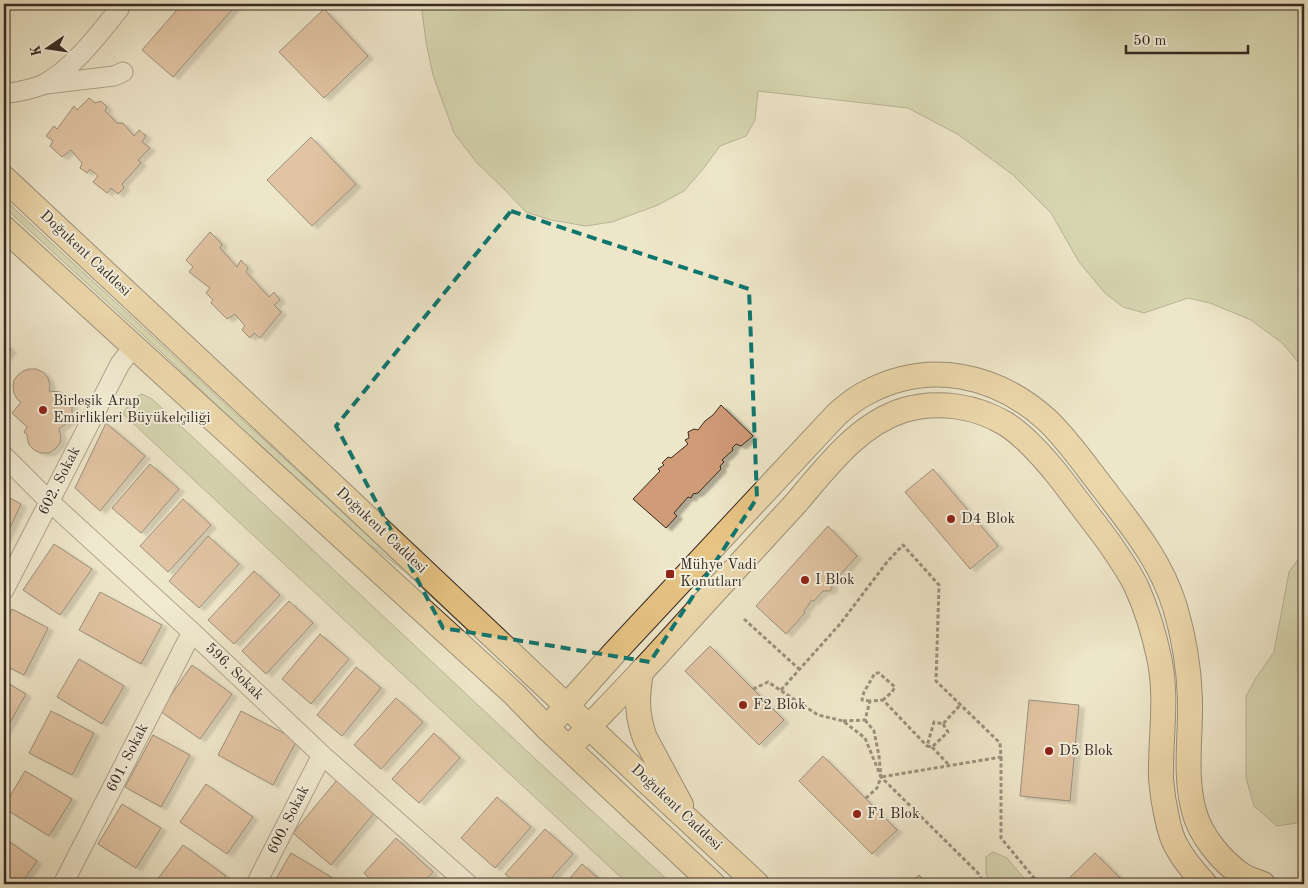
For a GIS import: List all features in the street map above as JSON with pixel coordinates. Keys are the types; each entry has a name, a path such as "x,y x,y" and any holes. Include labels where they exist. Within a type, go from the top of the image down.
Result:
{"main road":[{"name":"Doğukent Caddesi","path":"4,178 757,884"},
{"name":"Doğukent Caddesi","path":"4,228 514,694 547,728 713,884"},
{"path":"547,728 609,658 846,406 881,386 920,375 947,374 982,381 1014,396 1048,422 1081,459 1150,552 1163,576 1175,607 1182,636 1190,700 1190,784 1194,812 1205,837 1222,859 1242,875 1263,884"},
{"path":"569,748 766,536 834,459 861,434 886,418 904,410 938,405 960,407 982,413 1005,424 1043,458 1092,520 1121,560 1137,587 1154,636 1163,686 1161,780 1164,806 1177,848 1205,884"},
{"path":"641,672 637,692 641,727 690,822"}],"street":[{"path":"42,85 56,76 90,45 122,4"},
{"path":"4,94 42,85 114,76 123,72"},
{"name":"602. Sokak","path":"4,590 120,364 134,346"},
{"name":"596. Sokak","path":"4,456 50,502 192,632 322,756 468,884"},
{"name":"601. Sokak","path":"63,884 192,632"},
{"name":"600. Sokak","path":"256,884 322,756"}],"path":[{"path":"781,690 840,624 887,562 903,545 939,585 936,681 1000,744 1001,838 1040,884"},
{"path":"744,618 799,669"},
{"path":"875,673 879,673 895,687 883,700 862,700 864,692 875,673"},
{"path":"753,690 768,682 818,715 843,721 865,720"},
{"path":"865,720 870,700"},
{"path":"883,700 949,766"},
{"path":"943,724 961,704"},
{"path":"865,720 874,731 881,777 877,788 866,798"},
{"path":"843,721 865,738 881,777 978,873 984,884"},
{"path":"927,746 934,722 943,724 948,732 932,747"},
{"path":"881,777 1001,757"}],"highlighted area":[{"path":"511,211 749,289 757,498 650,662 443,628 336,426"}],"green space":[{"path":"421,4 1304,4 1304,369 1282,343 1251,320 1210,303 1188,298 1144,313 1123,307 1105,293 1079,262 1051,213 1013,175 959,135 908,108 758,91 755,120 746,136 720,146 684,191 658,205 612,222 586,226 551,220 526,212 477,163 454,133 433,75"},
{"path":"4,199 520,677 404,571 376,549 357,538 144,336 4,207"},
{"path":"142,394 152,399 545,768 672,884 628,884 123,414 132,399"},
{"path":"1304,551 1304,822 1277,826 1254,806 1246,778 1246,696 1274,652 1289,572"},
{"path":"993,852 1007,858 1029,884 991,884 986,874 986,857"}],"building":[{"path":"182,4 237,4 173,77 142,50"},
{"path":"324,9 368,56 324,98 279,52"},
{"path":"89,98 95,103 101,101 107,107 105,111 117,123 123,123 134,136 139,130 146,136 142,142 150,148 138,160 141,163 122,184 124,188 118,194 111,188 107,193 93,182 98,176 90,169 87,173 80,168 82,163 71,150 62,157 50,146 53,141 46,136 54,126 57,129 74,106 77,110"},
{"path":"311,137 356,184 312,226 267,180"},
{"path":"210,232 222,244 220,248 237,267 241,260 248,268 246,272 269,297 274,292 280,300 274,305 281,312 260,338 254,333 250,338 242,330 245,326 235,314 227,319 211,303 213,300 206,293 210,288 189,272 193,267 186,260"},
{"path":"4,344 11,349 4,359"},
{"name":"Birleşik Arap Emirlikleri Büyükelçiliği","path":"29,369 43,372 48,378 49,391 60,392 66,396 72,407 69,421 59,429 60,443 49,453 41,453 29,445 27,435 24,432 27,427 12,413 21,402 14,393 14,380 23,371"},
{"path":"721,405 753,436 741,446 736,444 732,448 733,450 722,460 724,462 720,466 721,469 698,493 693,494 691,498 688,497 674,513 677,516 666,528 633,499 660,471 658,469 664,465 662,463 668,457 671,458 688,444 685,440 689,438 688,432 694,429 698,430"},
{"path":"106,423 145,456 100,511 75,488"},
{"path":"150,464 179,489 141,533 112,508"},
{"name":"D4 Blok","path":"933,469 998,546 970,569 905,492"},
{"path":"4,495 21,504 4,541"},
{"path":"183,499 211,525 168,572 140,546"},
{"name":"I Blok","path":"828,526 857,556 838,577 833,577 829,583 832,585 830,591 823,591 814,601 812,600 804,611 805,613 786,634 756,606"},
{"path":"208,536 239,564 199,608 169,581"},
{"path":"54,544 92,569 60,615 23,590"},
{"path":"254,571 280,595 234,644 208,620"},
{"path":"100,592 162,625 141,664 79,630"},
{"path":"289,601 313,623 266,674 242,651"},
{"path":"12,609 48,628 24,675 4,665 4,626"},
{"path":"320,634 349,659 311,704 282,679"},
{"name":"F2 Blok","path":"710,646 784,720 759,745 685,671"},
{"path":"79,659 124,686 102,724 57,697"},
{"path":"192,665 232,694 200,739 160,711"},
{"path":"356,667 381,688 342,736 317,715"},
{"path":"4,681 26,694 4,733"},
{"path":"396,698 423,722 381,769 354,745"},
{"name":"D5 Blok","path":"1029,700 1079,705 1070,801 1020,796"},
{"path":"51,711 94,733 72,775 29,753"},
{"path":"241,711 297,740 273,785 218,755"},
{"path":"434,733 460,758 419,803 392,779"},
{"path":"153,735 190,755 161,807 125,787"},
{"name":"F1 Blok","path":"823,756 897,830 872,854 799,781"},
{"path":"25,771 72,799 49,836 4,808"},
{"path":"337,780 375,812 331,865 293,833"},
{"path":"206,784 253,817 227,854 180,822"},
{"path":"497,797 531,827 495,868 461,838"},
{"path":"122,804 161,828 136,868 98,844"},
{"path":"545,829 573,854 546,884 517,884 505,874"},
{"path":"4,838 37,861 21,884 4,884"},
{"path":"396,838 433,872 421,884 375,884 364,873"},
{"path":"183,845 226,876 220,884 154,884"},
{"path":"291,853 331,877 327,884 273,884"},
{"path":"1095,853 1126,884 1064,883"},
{"path":"582,864 605,884 565,884"},
{"path":"919,875 928,884 910,884"},
{"path":"74,878 86,884 71,884"}],"place":[{"name":"Birleşik Arap Emirlikleri Büyükelçiliği","path":"43,410"},
{"name":"D4 Blok","path":"951,519"},
{"name":"Mühye Vadi Konutları","path":"670,574"},
{"name":"I Blok","path":"805,580"},
{"name":"F2 Blok","path":"743,705"},
{"name":"D5 Blok","path":"1049,751"},
{"name":"F1 Blok","path":"857,814"}]}
